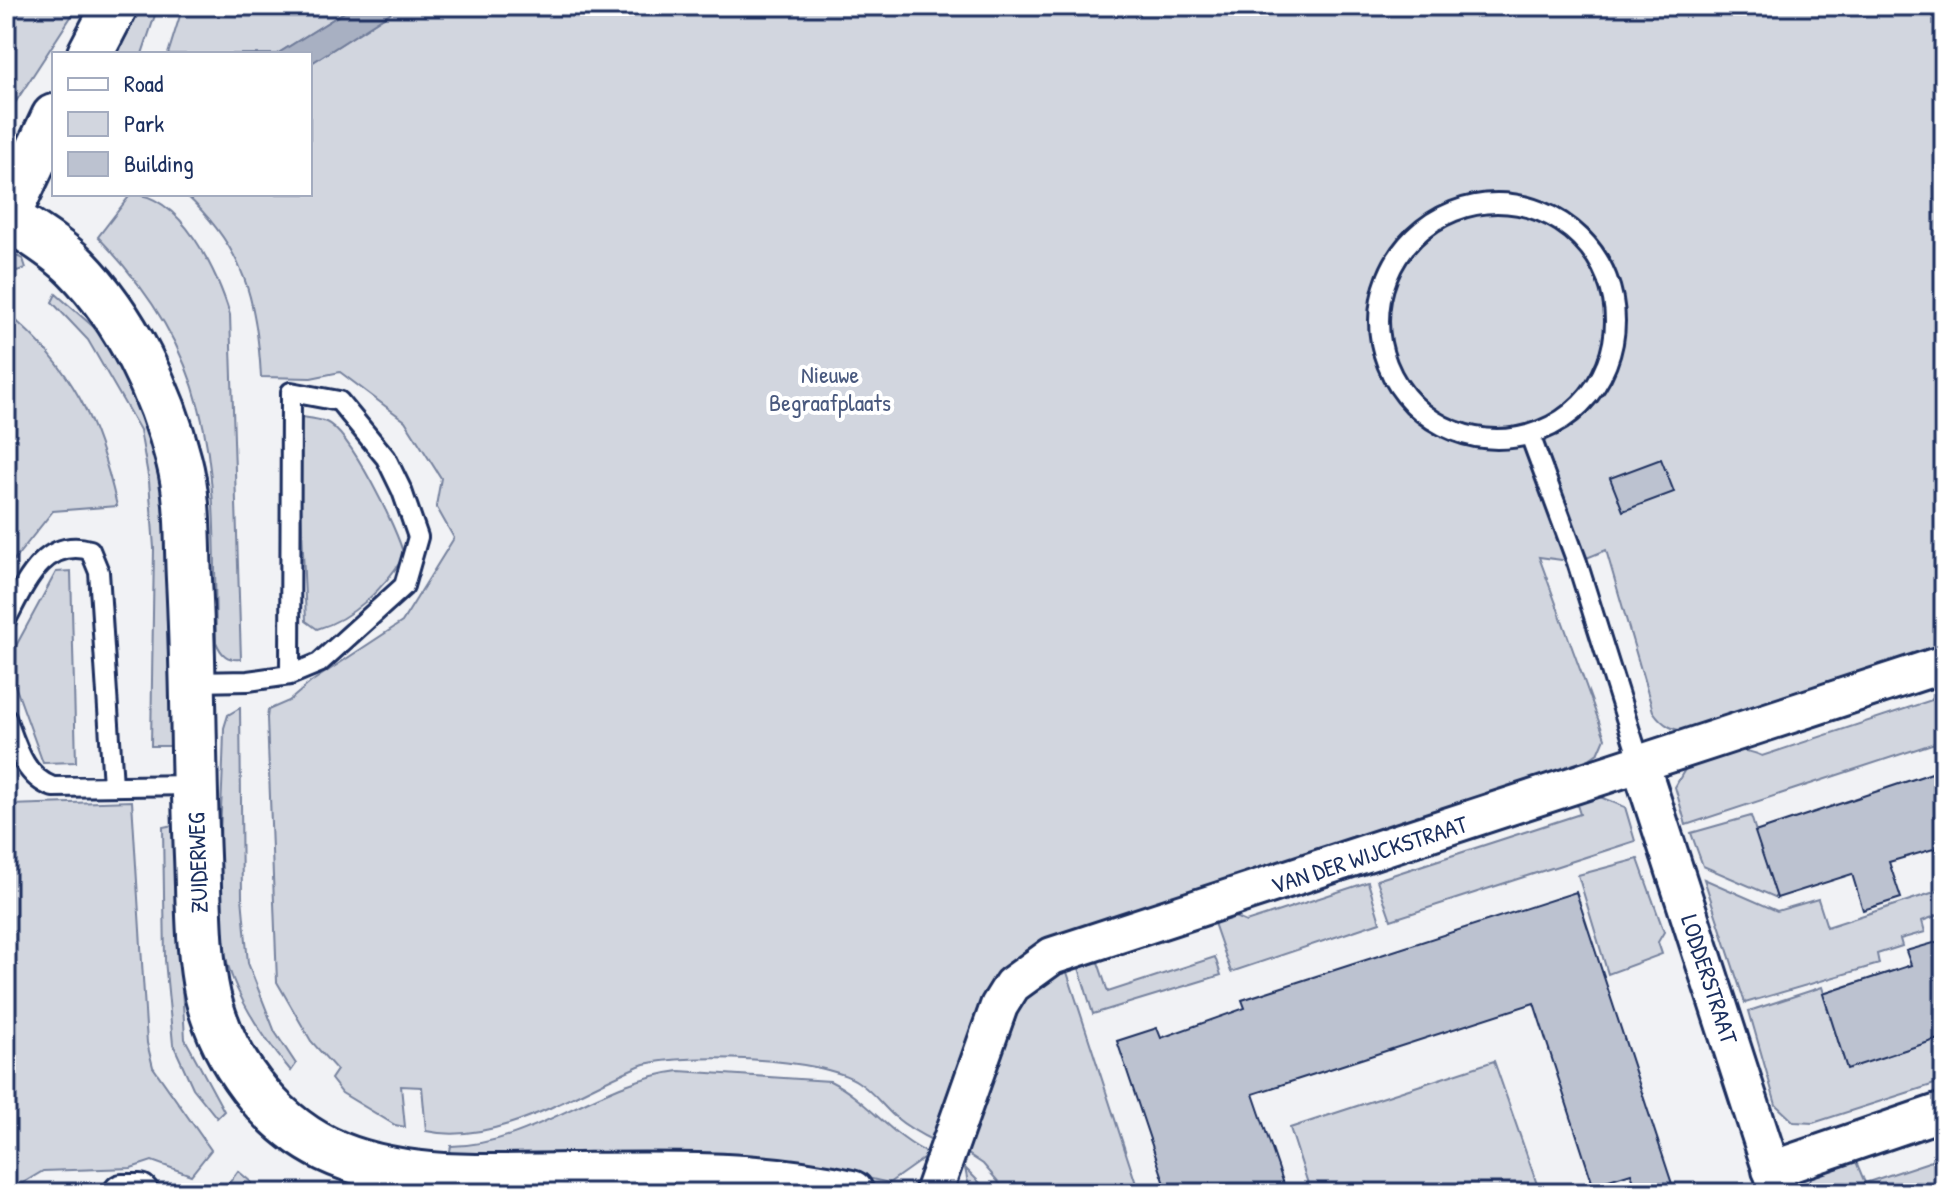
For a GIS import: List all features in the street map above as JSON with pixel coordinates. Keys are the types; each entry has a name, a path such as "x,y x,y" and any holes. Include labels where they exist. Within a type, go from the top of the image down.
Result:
{"street":[{"path":"91,52 115,6"},
{"path":"6,216 52,121"},
{"name":"ZUIDERWEG","path":"6,216 74,264 92,285 134,349 167,423 183,484 194,682 200,952 209,1000 226,1048 246,1078 301,1134 352,1159 425,1173 654,1184 701,1176 762,1179 851,1193"},
{"name":"VAN DER WIJCKSTRAAT","path":"933,1193 999,1006 1012,985 1031,968 1052,956 1641,766 1944,664"},
{"name":"LODDERSTRAAT","path":"1641,766 1775,1181"},
{"path":"1775,1181 1944,1111"},
{"path":"122,1193 140,1193"}],"lane":[{"path":"1497,203 1538,210 1575,233 1590,248 1607,277 1616,326 1603,374 1584,401 1568,415 1530,435 1498,440 1466,436 1437,423 1412,405 1394,381 1382,353 1379,303 1386,278 1403,249 1427,225 1457,210 1497,203"},
{"path":"194,682 248,681 290,675 319,663 404,586 418,537 386,458 339,401 291,392 290,675"},
{"path":"1530,435 1577,562 1641,766"},
{"path":"6,620 33,570 49,555 76,546 90,550 99,572 113,785"},
{"path":"6,718 17,748 39,782 53,787 194,785"}],"green space":[{"path":"6,6 78,6 13,106 6,103"},
{"path":"139,6 158,6 143,52 119,52"},
{"path":"183,6 354,6 280,52 169,52"},
{"name":"Nieuwe Begraafplaats","path":"401,6 1944,6 1944,649 1692,732 1680,730 1665,724 1653,711 1606,550 1577,562 1539,557 1605,738 1599,752 1574,770 1024,953 1008,967 936,1142 899,1120 858,1082 840,1074 785,1062 721,1058 644,1064 510,1124 454,1134 426,1131 422,1087 401,1086 405,1127 395,1125 342,1093 331,1079 337,1070 311,1041 277,982 267,718 268,710 289,701 311,682 402,622 454,538 436,506 441,478 405,421 340,372 311,378 261,377 256,324 244,277 221,235 187,196 312,196 312,63"},
{"path":"129,196 149,198 166,207 195,240 225,298 230,315 241,659 225,656 216,642 211,474 203,425 190,378 169,332 139,285 98,237"},
{"path":"6,251 23,259 26,268 17,271 6,265"},
{"path":"56,294 97,330 123,373 146,423 165,493 173,746 151,746 154,548 149,481 140,430 88,340 52,302"},
{"path":"6,312 49,354 80,398 101,448 117,506 53,511 6,570"},
{"path":"302,417 326,422 347,444 383,505 404,556 367,600 343,618 317,629 306,621 298,435"},
{"path":"71,571 76,762 43,763 12,677 11,655 56,572"},
{"path":"1944,681 1944,740 1686,825 1675,787 1687,767 1696,760 1735,750 1762,756 1932,700 1936,682"},
{"path":"240,708 242,897 248,963 275,1032 296,1064 291,1071 267,1040 236,987 221,930 219,854 224,728 228,715"},
{"path":"1600,797 1625,807 1635,841 1391,920 1377,880 1580,814 1575,799"},
{"path":"6,801 9,805 132,801 147,1043 153,1067 211,1150 191,1175 152,1161 131,1168 43,1171 6,1193"},
{"path":"1751,816 1777,898 1703,866 1691,833"},
{"path":"173,825 185,1039 224,1111 217,1118 193,1088 173,1044 165,960 163,827"},
{"path":"1638,859 1664,932 1658,942 1662,954 1608,974 1578,875"},
{"path":"1704,879 1777,911 1818,899 1827,927 1944,889 1944,913 1922,921 1925,932 1900,939 1902,946 1877,954 1879,964 1745,1003"},
{"path":"1368,882 1380,922 1231,972 1213,920 1228,914 1246,922"},
{"path":"1215,957 1221,975 1093,1014 1079,968 1098,962 1108,992"},
{"path":"1065,966 1139,1193 1008,1193 983,1164 965,1152 1023,999"},
{"path":"1822,987 1847,1068 1944,1037 1944,1081 1813,1123 1794,1122 1776,1105 1749,1011"},
{"path":"1494,1061 1540,1193 1371,1193 1367,1183 1335,1193 1311,1193 1290,1128"},
{"path":"679,1071 830,1081 856,1098 903,1138 930,1154 889,1183 812,1165 449,1156 451,1146 481,1143 510,1135 621,1087"},
{"path":"1944,1157 1944,1193 1806,1193 1805,1189 1813,1174 1855,1159 1865,1183"},
{"path":"965,1168 990,1193 970,1193"},
{"path":"238,1171 251,1182 251,1193 222,1193"}],"water":[{"path":"354,6 401,6 312,63 312,52 280,52"}],"building":[{"path":"1661,459 1674,492 1623,511 1610,478"},
{"path":"1944,769 1944,846 1889,862 1901,898 1863,910 1852,874 1777,898 1755,832"},
{"path":"1576,892 1675,1193 1637,1193 1631,1173 1593,1185 1534,1003 1253,1094 1287,1193 1168,1193 1117,1041 1157,1028 1161,1038 1245,1008 1242,1000"},
{"path":"1944,940 1944,1045 1940,1045 1938,1039 1847,1069 1823,994 1911,965 1906,951"}]}
